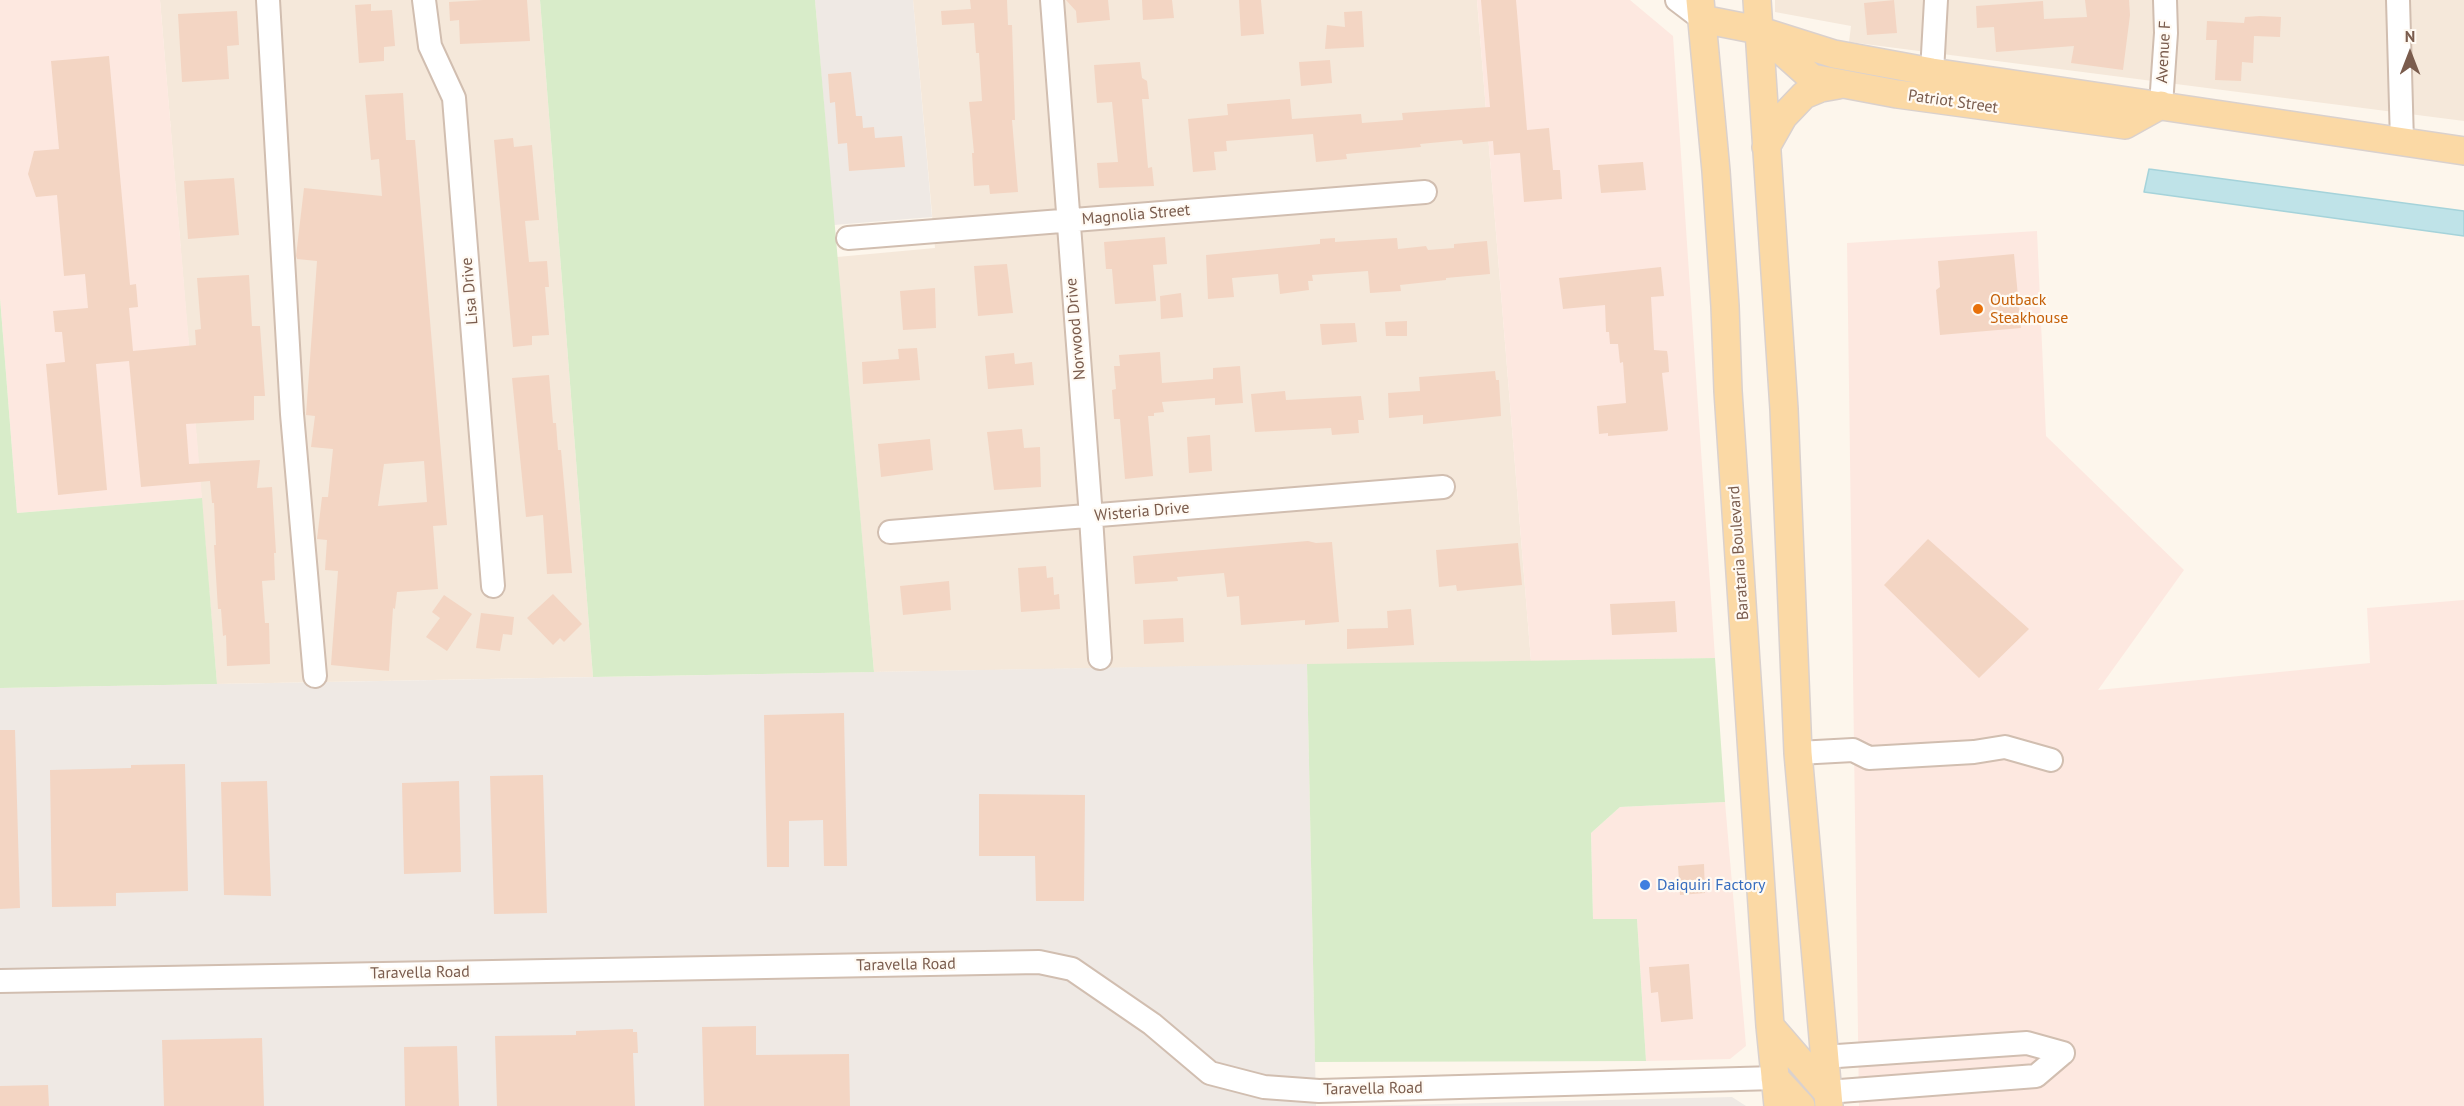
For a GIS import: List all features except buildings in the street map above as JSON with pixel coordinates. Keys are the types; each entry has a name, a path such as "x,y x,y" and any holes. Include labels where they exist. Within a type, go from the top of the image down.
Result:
{"main road":[{"path":"1757,0 1784,409 1798,753 1828,1099"},
{"name":"Patriot Street","path":"1701,10 1834,54 1932,72 2464,151"},
{"name":"Barataria Boulevard","path":"1701,10 1723,274 1728,391 1770,1026 1778,1106"},
{"name":"Patriot Street","path":"1758,30 1812,78 1897,94 2125,125 2161,105"},
{"path":"1766,147 1783,117 1804,95 1821,88 1845,84"},
{"path":"1770,1026 1828,1099"},
{"path":"1775,1078 1801,1106"}],"street":[{"path":"268,0 292,414 315,676"},
{"name":"Lisa Drive","path":"424,0 430,46 454,98 493,586"},
{"name":"Norwood Drive","path":"1052,0 1100,658"},
{"path":"1677,0 1701,10"},
{"path":"1932,72 1936,0"},
{"name":"Avenue F","path":"2161,105 2166,0"},
{"path":"2398,0 2402,142"},
{"name":"Magnolia Street","path":"848,238 1425,192"},
{"name":"Wisteria Drive","path":"890,532 1443,487"},
{"path":"1798,753 1853,750 1869,758 1974,752 2005,747 2051,760"},
{"name":"Taravella Road","path":"0,981 1039,962 1072,969 1152,1024 1210,1073 1264,1087 1319,1091 1775,1078"},
{"path":"1823,1057 2027,1043 2063,1053 2036,1076 1828,1099"}],"shaded area":[{"path":"0,0 160,0 202,498 17,513 0,298"},
{"path":"160,0 540,0 593,677 217,684"},
{"path":"815,0 913,0 932,217 834,225"},
{"path":"913,0 1477,0 1531,661 874,672 837,257 935,248"},
{"path":"1477,0 1630,0 1673,36 1715,658 1531,661"},
{"path":"1775,0 2464,0 2464,121 1849,42 1851,26 1775,12"},
{"path":"2037,231 2046,436 2184,570 2098,690 2370,663 2367,608 2464,600 2464,1106 1859,1106 1847,243"},
{"path":"1307,664 1316,1106 0,1106 0,688"},
{"path":"1725,802 1746,1046 1730,1059 1646,1061 1637,919 1593,919 1591,833 1620,807"},
{"path":"1732,1097 1746,1106 1360,1106"}],"green space":[{"path":"540,0 815,0 874,672 593,677"},
{"path":"0,298 17,513 202,498 217,684 0,688"},
{"path":"1715,658 1725,802 1620,807 1591,833 1593,919 1637,919 1646,1061 1315,1062 1307,664"}],"water":[{"path":"2149,169 2464,211 2464,236 2144,192"}],"place":[{"name":"Outback Steakhouse","path":"1978,309"},
{"name":"Daiquiri Factory","path":"1645,885"}]}
